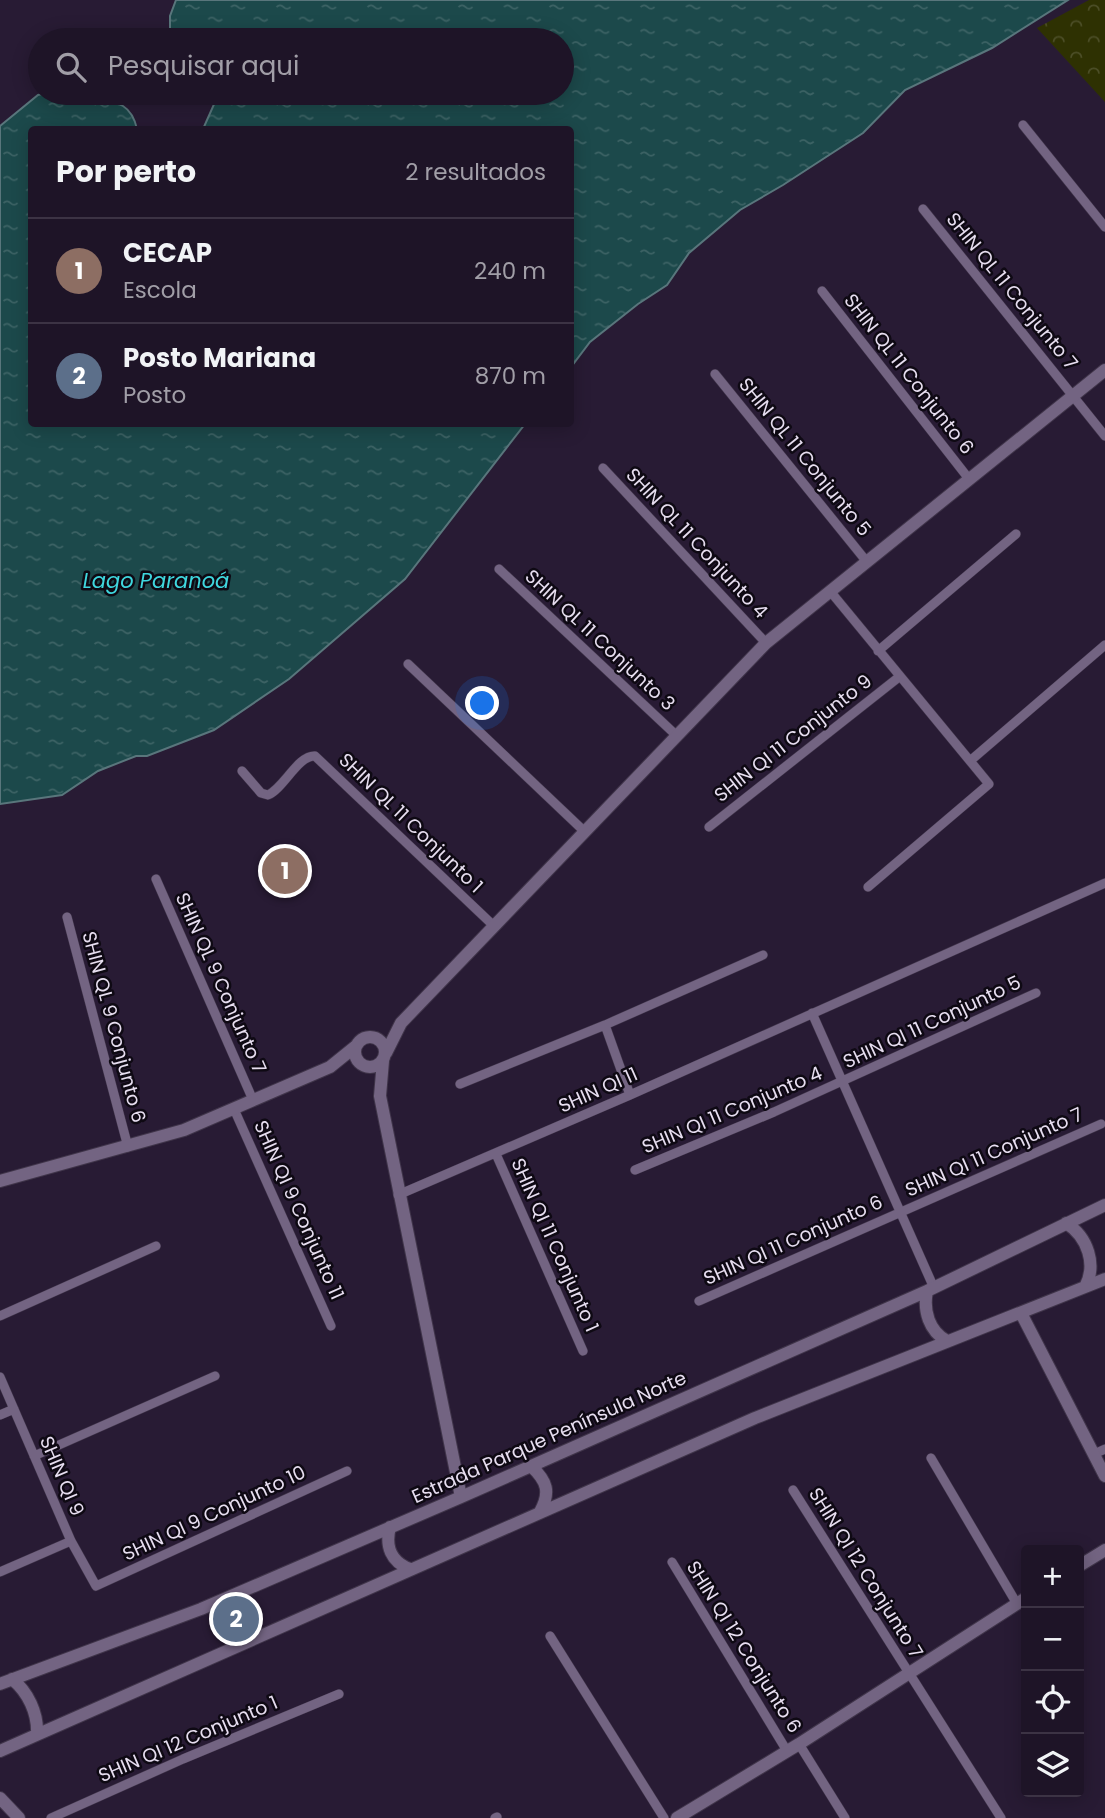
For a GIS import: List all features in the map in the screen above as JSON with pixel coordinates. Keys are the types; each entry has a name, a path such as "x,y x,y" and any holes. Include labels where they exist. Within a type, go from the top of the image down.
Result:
{"main road":[{"path":"330,1067 377,1066 401,1023 766,643 1105,370"},
{"path":"0,1181 184,1130 330,1067 360,1041 401,1023"},
{"path":"372,1036 382,1042 384,1057 380,1096 461,1497"},
{"path":"356,1046 355,1055 380,1096"},
{"name":"Estrada Parque Península Norte","path":"6,1681 201,1609 461,1497 930,1290 1105,1205"},
{"path":"1066,1223 1078,1234 1090,1257 1091,1275 1085,1287"},
{"path":"0,1751 755,1418 1105,1279"},
{"path":"930,1290 925,1301 929,1320 934,1331 947,1341"},
{"path":"1021,1313 1099,1451 1105,1476"},
{"path":"531,1466 545,1480 548,1489 547,1500 540,1512"},
{"path":"390,1527 390,1552 397,1563 410,1569"},
{"path":"1084,1563 1105,1550"},
{"path":"685,1816 1021,1602"},
{"path":"6,1681 25,1691 36,1717 37,1734"},
{"path":"0,1798 19,1818"}],"street":[{"path":"1023,125 1105,227"},
{"name":"SHIN QL 11 Conjunto 7","path":"923,209 1105,436"},
{"name":"SHIN QL 11 Conjunto 6","path":"821,291 969,479"},
{"name":"SHIN QL 11 Conjunto 5","path":"715,374 867,562"},
{"name":"SHIN QL 11 Conjunto 4","path":"603,468 766,643"},
{"path":"878,651 1016,534"},
{"name":"SHIN QL 11 Conjunto 3","path":"499,569 677,736"},
{"path":"830,591 989,784 868,887"},
{"path":"970,761 1105,645"},
{"path":"408,664 585,832"},
{"name":"SHIN QI 11 Conjunto 9","path":"709,827 899,677"},
{"name":"SHIN QL 11 Conjunto 1","path":"242,771 261,793 268,795 309,756 321,760 495,927"},
{"name":"SHIN QL 9 Conjunto 7","path":"156,879 253,1100"},
{"name":"SHIN QI 11","path":"398,1195 630,1095 1105,883"},
{"name":"SHIN QL 9 Conjunto 6","path":"67,917 128,1147"},
{"path":"460,1084 604,1025 763,955"},
{"name":"SHIN QI 11 Conjunto 5","path":"842,1082 1036,993"},
{"path":"812,1013 901,1212 930,1290"},
{"path":"604,1025 630,1095"},
{"name":"SHIN QI 11 Conjunto 4","path":"635,1170 842,1082"},
{"name":"SHIN QI 9 Conjunto 11","path":"234,1109 331,1326"},
{"name":"SHIN QI 11 Conjunto 7","path":"901,1212 1101,1124"},
{"name":"SHIN QI 11 Conjunto 1","path":"496,1154 583,1350"},
{"name":"SHIN QI 11 Conjunto 6","path":"699,1301 901,1212"},
{"path":"0,1316 156,1246"},
{"path":"34,1456 215,1376"},
{"name":"SHIN QI 9","path":"0,1377 71,1541 96,1587"},
{"path":"0,1415 14,1409"},
{"path":"931,1458 1021,1599"},
{"name":"SHIN QI 9 Conjunto 10","path":"96,1587 347,1471"},
{"name":"SHIN QI 12 Conjunto 7","path":"793,1490 1001,1818"},
{"path":"0,1572 71,1541"},
{"name":"SHIN QI 12 Conjunto 6","path":"671,1562 793,1747 845,1818"},
{"path":"550,1636 664,1818"},
{"name":"SHIN QI 12 Conjunto 1","path":"51,1818 339,1694"}],"green space":[{"path":"1089,0 1105,0 1105,102 1037,28"}],"water":[{"path":"176,0 1068,0 992,48 905,90 863,133 740,210 689,253 667,285 590,342 574,363 574,126 204,126 214,105 574,105 574,28 170,28 170,16"},
{"name":"Lago Paranoá","path":"28,103 121,105 130,113 136,126 28,126 28,427 523,427 405,579 289,679 214,730 147,756 136,756 98,771 62,795 0,804 0,126"}],"place":[{"name":"CECAP","path":"285,871"},
{"name":"Posto Mariana","path":"236,1619"}]}
